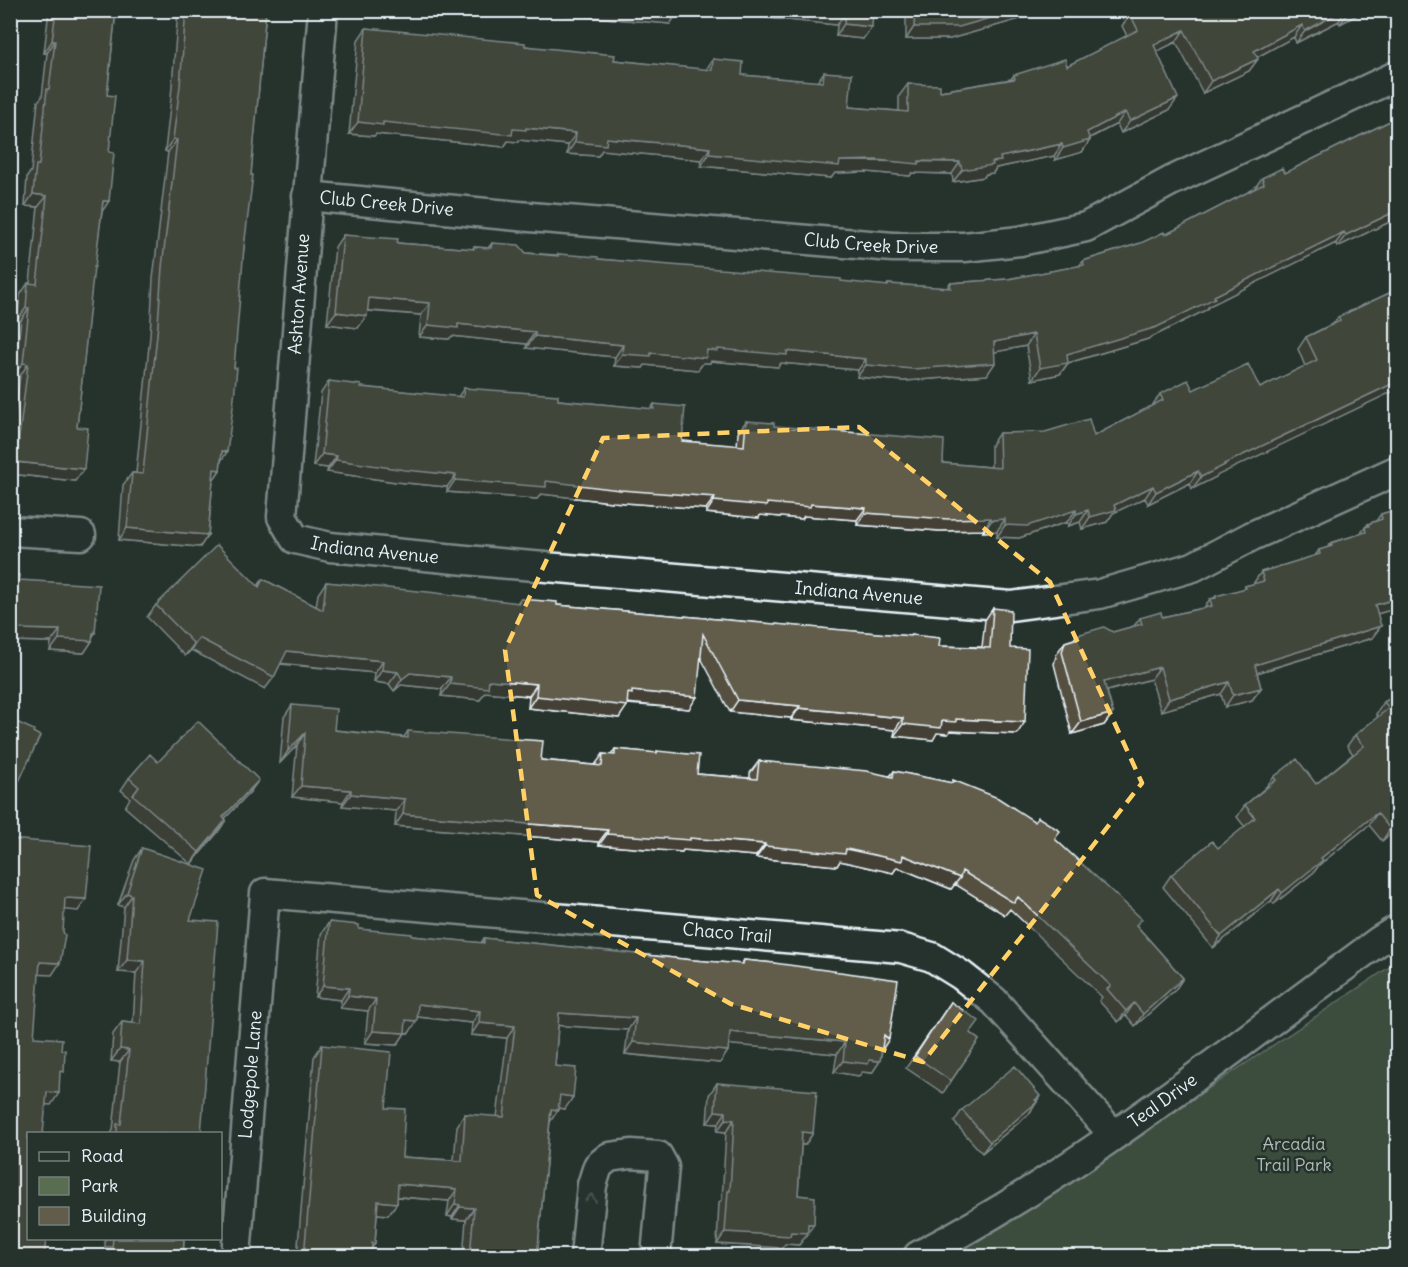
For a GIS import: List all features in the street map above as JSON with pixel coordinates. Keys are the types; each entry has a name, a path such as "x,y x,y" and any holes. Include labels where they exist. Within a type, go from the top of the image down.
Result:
{"street":[{"name":"Ashton Avenue","path":"295,539 282,517 323,10"},
{"name":"Club Creek Drive","path":"307,196 893,247 964,247 1020,241 1086,227 1172,181 1398,75"},
{"name":"Indiana Avenue","path":"295,539 330,547 1011,606 1100,594 1193,567 1252,536 1398,470"},
{"path":"10,531 81,535"},
{"name":"Chaco Trail","path":"265,893 901,948 932,957 961,975 994,1001 1114,1135"},
{"name":"Lodgepole Lane","path":"236,1257 265,893"},
{"name":"Teal Drive","path":"918,1257 975,1226 1114,1135 1378,941 1398,929"},
{"path":"585,1257 592,1185 597,1166 609,1157 631,1154 658,1156 664,1167 656,1257"}],"highlighted area":[{"path":"859,427 1050,582 1142,783 923,1062 731,1004 537,895 505,650 603,438"}],"green space":[{"name":"Arcadia Trail Park","path":"1397,962 1397,1256 947,1256 1005,1225"}],"building":[{"path":"56,10 116,10 107,95 115,96 109,152 114,153 109,201 103,201 94,267 77,427 88,428 84,469 16,462 28,364 23,363 29,308 26,308 28,283 37,284 47,196 33,194 36,165 39,165 55,41 52,41"},
{"path":"186,10 266,10 251,175 253,175 244,247 233,407 227,452 222,451 220,470 214,469 208,535 127,528 132,473 143,474 162,267 177,140 173,139"},
{"path":"820,10 873,10 872,27 844,24 845,13"},
{"path":"915,10 1018,10 959,27 914,27"},
{"path":"1138,10 1344,10 1305,31 1302,25 1254,51 1258,59 1211,81 1184,30 1154,45 1178,98 1130,121 1125,112 1087,132 1090,140 1063,148 1062,144 1000,157 1001,161 992,162 993,165 962,170 960,162 919,161 919,164 876,160 840,161 839,166 709,154 710,148 607,138 606,145 575,142 576,133 526,128 526,130 513,129 512,135 383,122 383,125 358,122 366,28 525,43 525,46 615,55 614,60 712,70 713,59 743,62 742,75 823,82 824,72 852,74 849,107 908,112 908,84 940,85 940,91 1015,79 1014,75 1065,59 1067,66 1138,30 1130,14"},
{"path":"1398,117 1398,210 1346,235 1344,232 1214,296 1215,298 1157,327 1067,354 1068,363 1040,368 1034,334 994,342 995,363 913,369 866,365 866,359 787,351 787,355 718,349 718,351 707,350 706,358 651,353 651,356 622,354 623,345 535,336 535,332 458,324 458,328 428,325 430,303 369,298 367,316 336,312 343,235 398,239 397,243 474,249 474,247 491,248 492,243 519,245 526,253 598,257 598,259 841,279 841,281 888,286 888,284 951,288 950,283 1008,279 1084,265 1083,261 1141,243 1164,232 1165,235 1264,184 1262,178 1282,168 1285,173"},
{"path":"1398,289 1398,381 1201,477 1198,471 1156,492 1153,486 1114,505 1116,510 1090,517 1088,510 1076,514 1076,510 1027,526 1005,525 1005,519 948,519 865,513 866,508 811,504 810,507 767,503 767,506 714,501 715,497 620,490 546,481 546,487 455,480 456,475 336,460 337,456 322,454 329,381 361,385 361,387 463,397 464,388 558,395 558,400 654,409 654,404 685,407 682,441 744,446 746,421 774,423 774,426 944,440 943,463 1000,468 999,433 1045,432 1089,419 1094,436 1163,400 1160,394 1188,380 1193,390 1248,364 1260,388 1317,360 1306,337 1340,321 1338,317"},
{"path":"1398,509 1398,598 1375,605 1381,626 1255,665 1261,688 1233,695 1229,682 1169,699 1160,667 1104,682 1113,713 1081,722 1062,652 1065,642 1078,638 1077,635 1104,627 1113,632 1142,624 1140,618 1161,612 1162,617 1212,606 1210,599 1216,596 1264,581 1261,572 1320,554 1319,550 1332,546 1331,543 1366,532 1365,527 1369,526 1368,524 1382,519 1381,514"},
{"path":"217,545 259,587 263,579 323,610 326,582 519,603 520,599 557,602 557,605 912,635 940,638 939,646 990,648 993,608 1011,610 1010,648 1028,649 1025,722 956,719 956,722 942,721 941,728 903,724 903,718 738,700 703,634 697,697 632,691 632,694 628,693 627,706 536,696 537,684 489,680 488,688 450,684 451,677 410,673 402,679 398,672 382,670 383,661 287,651 274,677 199,638 194,644 156,605"},
{"path":"10,574 20,575 19,580 99,585 95,633 93,633 92,641 59,639 60,630 16,629 15,634 10,633"},
{"path":"1398,694 1398,822 1390,829 1377,813 1282,893 1279,889 1221,936 1171,875 1212,841 1218,848 1255,818 1245,805 1276,780 1274,777 1297,759 1316,784 1364,746 1355,735 1389,708 1384,702"},
{"path":"292,705 336,709 334,730 408,738 408,731 543,741 541,760 602,766 603,754 615,755 615,749 657,753 657,751 699,755 697,774 757,779 759,761 867,771 893,777 894,771 952,783 953,780 998,798 1035,822 1038,817 1060,831 1055,839 1142,919 1136,925 1183,978 1143,1014 1134,1003 1126,1011 1107,989 1111,986 1018,897 1014,903 962,871 960,878 903,855 902,861 846,849 845,854 765,846 765,844 607,834 608,830 403,814 405,799 351,794 351,790 301,786 305,733 288,751"},
{"path":"10,719 34,730 33,732 40,736 10,801"},
{"path":"198,721 259,780 223,817 226,820 199,852 133,795 139,787 129,778 150,754 158,762"},
{"path":"10,839 91,846 86,899 65,898 63,932 65,935 60,963 40,962 34,1037 62,1039 61,1050 65,1050 64,1072 60,1071 59,1093 47,1092 43,1132 27,1132 27,1240 46,1240 44,1257 10,1257"},
{"path":"142,848 207,870 190,920 218,922 201,1132 117,1132 117,1124 121,1124 129,1050 120,1049 122,1022 141,1024 145,961 127,960 132,895 127,893"},
{"path":"329,922 359,925 359,929 412,934 412,936 484,943 484,938 743,964 744,960 898,980 889,1039 884,1035 880,1061 869,1060 868,1064 843,1061 845,1042 730,1032 728,1051 660,1045 633,1042 636,1018 559,1013 555,1066 576,1068 573,1097 560,1095 558,1110 551,1109 537,1257 470,1257 474,1208 460,1207 455,1204 457,1189 398,1184 397,1203 378,1201 375,1243 372,1243 371,1257 304,1257 322,1045 391,1052 386,1108 405,1109 402,1157 462,1161 465,1114 504,1117 515,1026 479,1023 480,1011 418,1004 417,1021 406,1020 405,1033 373,1031 376,999 348,996 349,988 323,986"},
{"path":"951,1002 979,1021 970,1033 979,1040 951,1081 915,1056"},
{"path":"1015,1066 1040,1096 1035,1100 1037,1102 990,1142 962,1110"},
{"path":"717,1083 817,1091 813,1133 802,1132 798,1195 815,1197 814,1224 808,1224 808,1233 791,1232 790,1236 725,1232 734,1120 726,1119 726,1112 715,1111"},
{"path":"113,1240 184,1240 183,1257 105,1257 106,1247 112,1247"}]}
